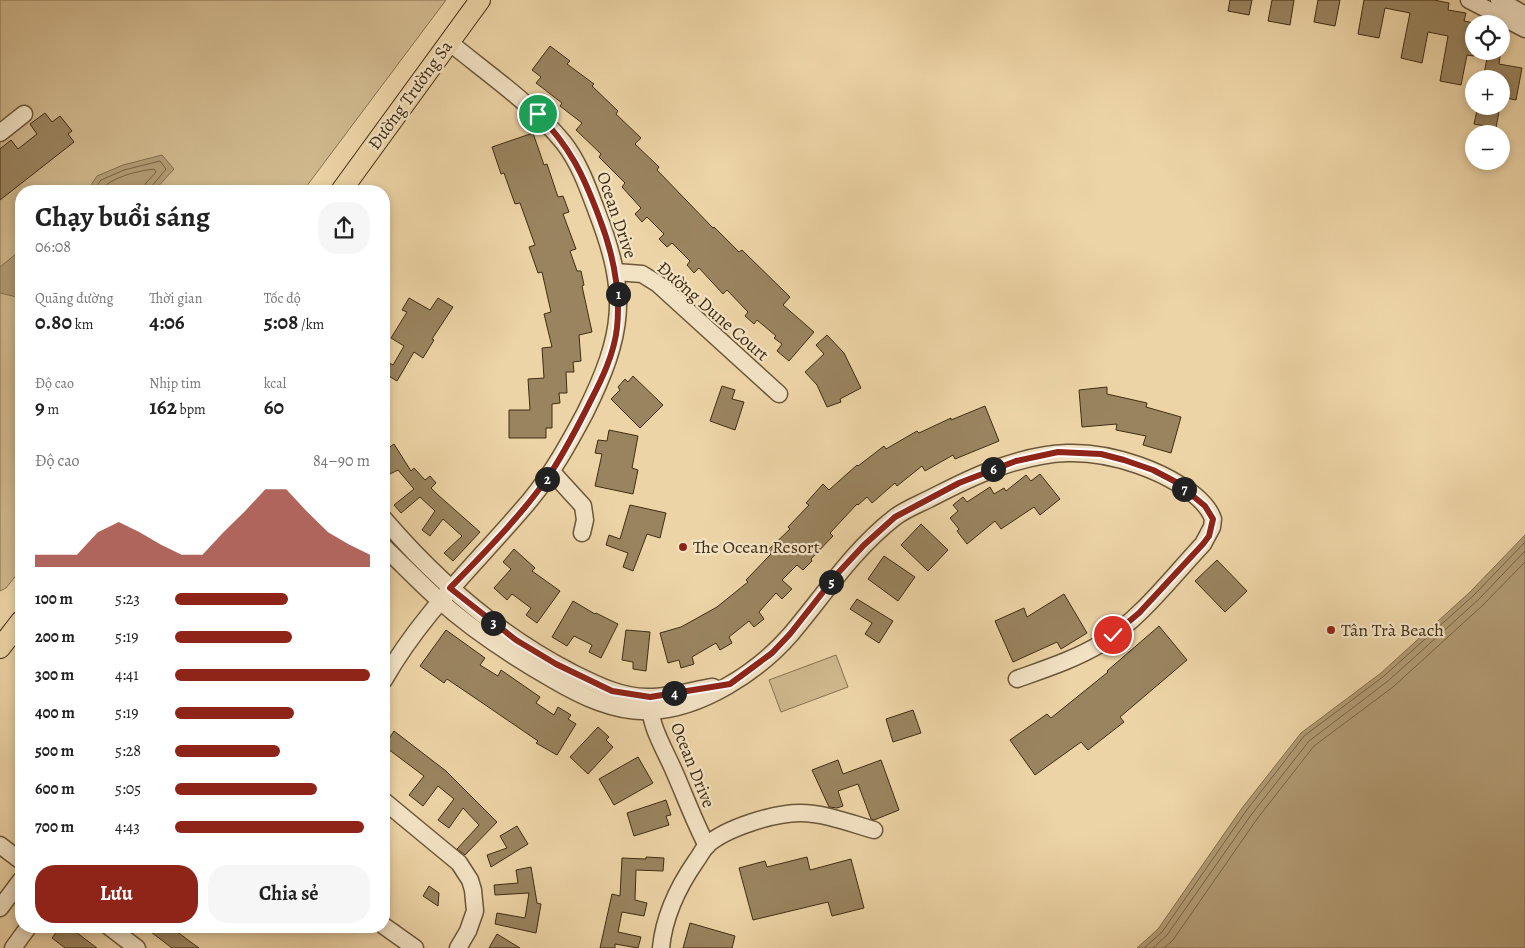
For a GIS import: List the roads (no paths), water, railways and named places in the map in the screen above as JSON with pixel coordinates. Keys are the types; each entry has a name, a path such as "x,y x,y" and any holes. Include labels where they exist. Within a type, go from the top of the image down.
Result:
{"main road":[{"name":"Đường Trường Sa","path":"345,185 480,0"}],"street":[{"path":"1469,0 1525,29"},
{"path":"1499,0 1525,15"},
{"name":"Ocean Drive","path":"390,669 445,594 487,550 552,472 595,392 613,348 617,328 616,272 592,198 581,172 565,144 538,114 449,42"},
{"path":"0,133 24,114"},
{"name":"Đường Dune Court","path":"616,272 642,274 658,284 778,394"},
{"path":"390,552 445,594 510,654 579,695 621,708 700,700 730,684 772,653 790,634 838,573 864,545 895,517 959,483 1009,464 1039,455 1058,452 1101,454 1153,470 1176,482 1205,506 1213,519 1209,536 1126,625 1099,645 1017,680"},
{"path":"552,472 582,506 585,520 582,533"},
{"path":"390,526 445,594"},
{"name":"Ocean Drive","path":"650,704 693,819 707,846"},
{"path":"390,805 459,863 470,880 475,911 468,931 458,948"},
{"path":"661,948 669,910 687,874 707,846 731,831 770,817 800,813 830,818 874,830"},
{"path":"0,845 15,856"},
{"path":"0,908 5,891"},
{"path":"390,930 415,948"},
{"path":"13,948 24,933"},
{"path":"117,933 137,948"}],"water":[{"path":"162,155 174,169 159,185 91,185 97,176 123,165"},
{"path":"15,255 15,297 0,293 0,267"},
{"path":"1525,535 1525,948 1137,948 1158,929 1242,808 1301,733 1381,673 1470,592"}],"place":[{"name":"The Ocean Resort","path":"683,547"},
{"name":"Tân Trà Beach","path":"1331,630"}]}
